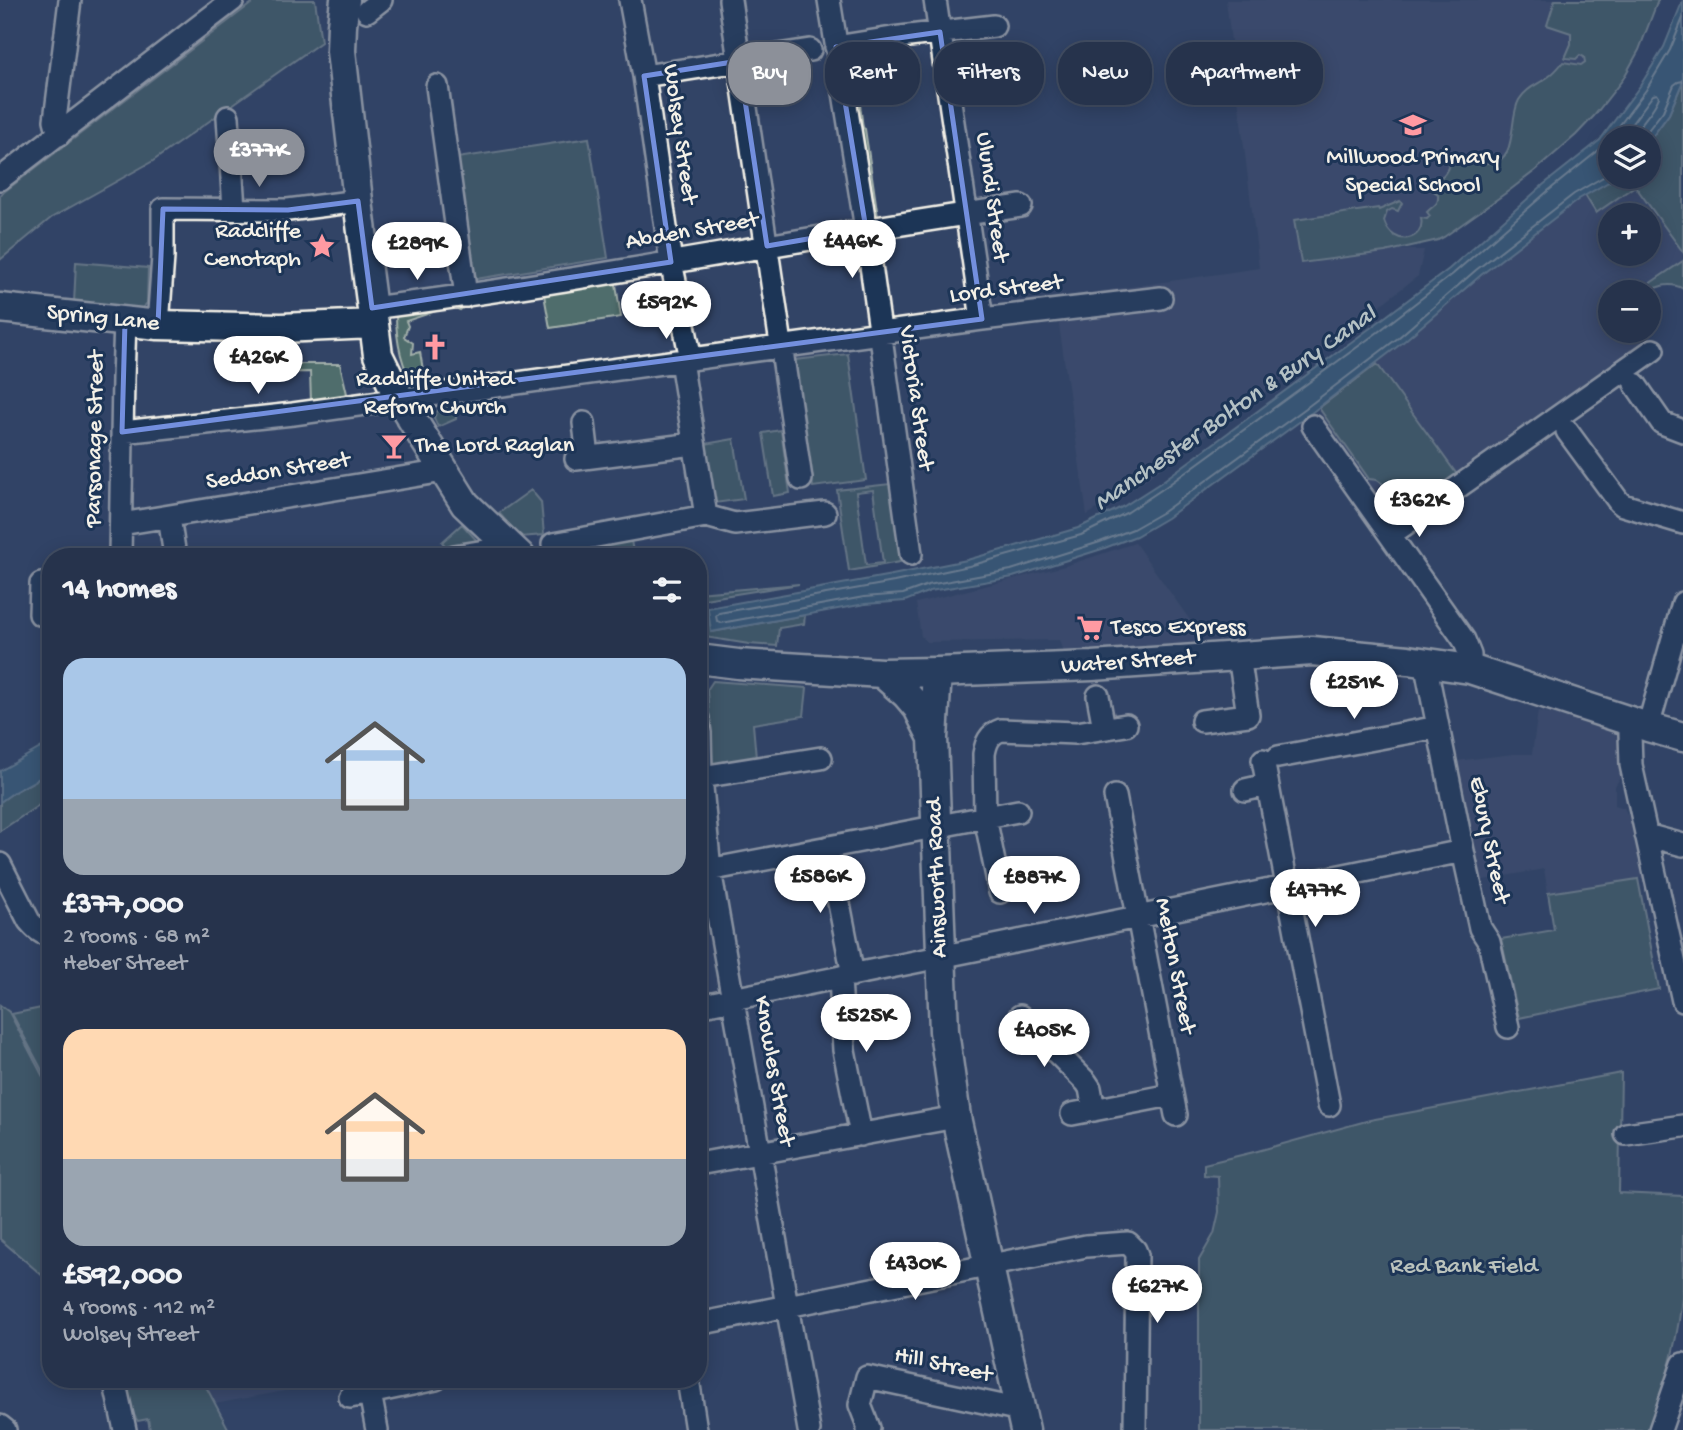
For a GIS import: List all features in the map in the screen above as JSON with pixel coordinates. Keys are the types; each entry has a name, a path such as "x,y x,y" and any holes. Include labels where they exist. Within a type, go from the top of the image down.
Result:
{"main road":[{"path":"364,4 342,25 341,51 378,355 400,400 465,504 511,548"},
{"name":"Spring Lane","path":"0,308 158,325 281,328 373,316"},
{"name":"Water Street","path":"707,660 882,673 1092,666 1312,651 1470,669 1683,737"},
{"name":"Ainsworth Road","path":"937,672 933,738 944,1031 956,1117 1023,1420"},
{"name":"Ainsworth Road","path":"882,673 918,708 933,738"}],"street":[{"path":"58,135 55,120 70,0"},
{"path":"0,179 233,0"},
{"name":"Wolsey Street","path":"630,0 671,262 682,314 694,444 706,516"},
{"path":"730,0 737,42"},
{"name":"Victoria Street","path":"830,0 835,42"},
{"name":"Ulundi Street","path":"935,0 982,319"},
{"path":"871,42 994,26"},
{"path":"644,76 728,63"},
{"path":"437,86 466,296"},
{"path":"746,105 801,479"},
{"name":"Victoria Street","path":"846,105 866,229 911,554"},
{"path":"228,117 234,209"},
{"path":"158,325 163,209 288,210 358,201"},
{"name":"Abden Street","path":"373,316 466,296 866,229 1021,206"},
{"name":"Lord Street","path":"122,432 292,414 982,319 1161,298"},
{"name":"Parsonage Street","path":"120,548 125,322"},
{"path":"1390,534 1653,350"},
{"path":"1635,384 1662,424 1683,430"},
{"path":"584,424 582,458 694,444"},
{"path":"1313,426 1464,640 1470,655 1470,669"},
{"path":"1567,431 1619,502 1683,523"},
{"name":"Seddon Street","path":"121,524 444,471"},
{"path":"553,544 706,516 735,524 825,513"},
{"path":"169,517 174,548"},
{"path":"1681,617 1640,725 1630,734 1631,765 1683,1001"},
{"path":"1202,721 1248,715 1239,656"},
{"name":"Ebury Street","path":"1425,662 1480,928 1489,942 1508,1027"},
{"path":"1098,696 1104,728"},
{"path":"1005,881 985,817 984,754 986,744 995,732 1001,730 1066,734 1126,725"},
{"path":"1321,1096 1267,785 1270,759 1438,727"},
{"path":"707,776 821,758"},
{"path":"1245,790 1267,785"},
{"name":"Melton Street","path":"1094,1110 1174,1105 1137,917 1111,827 1115,796"},
{"path":"707,870 1018,811"},
{"path":"1646,835 1683,845"},
{"path":"828,847 847,976 844,1050 861,1135"},
{"path":"707,1004 1463,851"},
{"path":"0,864 29,921 42,933"},
{"name":"Knowles Street","path":"707,884 733,999 809,1430"},
{"path":"1020,1016 1041,1027 1090,1088 1094,1110 1072,1114"},
{"path":"707,1162 956,1117"},
{"path":"1626,1134 1683,1126"},
{"path":"707,1322 1086,1246 1128,1243 1136,1250 1135,1430"},
{"path":"1660,1430 1683,1364"},
{"name":"Hill Street","path":"868,1430 860,1405 867,1377 1023,1420"},
{"path":"116,1388 125,1430"},
{"path":"377,1430 360,1395 393,1388"},
{"path":"689,1388 696,1430"},
{"path":"0,1426 5,1430"}],"highlighted area":[{"path":"940,32 982,319 122,432 125,322 158,325 163,209 288,210 358,201 372,308 671,262 644,76 739,61 767,246 866,229 836,47"}],"shaded area":[{"name":"Millwood Primary Special School","path":"1226,0 1658,0 1639,50 1623,79 1576,135 1536,170 1444,237 1392,250 1424,250 1418,276 1300,367 1142,482 1087,515 1055,298 1259,268 1239,105 1323,105 1323,42 1231,42"},
{"path":"1631,189 1637,189 1647,203 1611,203"},
{"path":"1585,195 1598,212 1598,266 1661,266 1661,222 1683,252 1683,261 1655,280 1598,280 1598,343 1656,343 1663,355 1401,535 1317,408"},
{"path":"1135,543 1197,630 1197,647 1067,656 1059,640 927,642 921,636 916,603 1065,566"},
{"path":"1538,711 1616,732 1623,773 1615,786 1615,805 1624,808 1634,826 1643,878 1548,893 1544,869 1478,881 1456,761 1532,754"},
{"path":"207,1388 300,1388 215,1404"}],"green space":[{"path":"256,0 315,0 321,42 153,161 51,218 0,260 0,195"},
{"path":"1555,0 1658,0 1639,50 1623,79 1576,135 1510,190 1438,240 1385,252 1301,263 1294,220 1378,208 1379,210 1400,201 1402,203 1398,211 1392,209 1387,212 1384,221 1394,235 1408,238 1419,232 1421,218 1427,219 1430,216 1427,212 1437,203 1438,198 1438,194 1431,189 1434,180 1445,174 1450,162 1488,163 1498,161 1504,156 1509,148 1516,108 1522,96 1563,62 1581,65 1585,62 1580,55 1576,59 1565,58 1571,44 1571,33 1547,25"},
{"path":"1683,81 1683,252 1661,222 1661,203 1647,203 1637,189 1661,189 1660,126 1669,114"},
{"path":"857,105 860,105 865,129 878,217 874,217"},
{"path":"589,138 608,258 476,279 457,158"},
{"path":"1598,188 1631,189 1610,203 1598,203 1596,213 1585,195"},
{"path":"1683,261 1683,289 1669,285 1661,287 1661,280 1655,280"},
{"path":"76,262 148,268 147,303 142,309 74,303"},
{"path":"615,278 621,317 550,328 543,289"},
{"path":"471,302 460,310 451,306 406,321 408,326 404,337 413,343 412,354 420,352 425,382 428,382 429,388 415,389 401,354 396,315 400,311"},
{"path":"272,346 294,346 296,364 340,364 348,398 311,402 310,372 272,373"},
{"path":"848,354 866,480 813,487 795,360"},
{"path":"1377,364 1458,476 1394,515 1383,484 1369,479 1319,408"},
{"path":"456,404 456,419 438,427 434,418 440,408"},
{"path":"781,430 790,493 773,496 763,433"},
{"path":"734,439 744,499 715,503 705,444"},
{"path":"890,484 900,562 849,571 837,490","holes":["873,490 883,563 866,565 856,492"]},
{"path":"531,490 541,502 544,535 520,537 499,513"},
{"path":"462,524 479,543 447,548 442,542"},
{"path":"630,536 632,548 589,548"},
{"path":"799,584 707,599 707,592"},
{"path":"707,608 712,632 805,615 804,624 779,628 777,646 707,637"},
{"path":"713,681 807,688 804,716 753,724 756,758 713,765 707,690"},
{"path":"42,777 42,803 0,831 0,802"},
{"path":"1638,879 1659,989 1519,1018 1501,939 1554,930 1548,893"},
{"path":"0,1005 9,1012 42,1075 42,1275 0,1239"},
{"path":"42,1008 42,1070 12,1014"},
{"name":"Red Bank Field","path":"1621,1073 1619,1193 1683,1196 1681,1306 1671,1360 1649,1430 1199,1430 1199,1260 1214,1234 1219,1212 1218,1176 1204,1175 1204,1164 1370,1120"},
{"path":"124,1388 207,1388 229,1430 150,1430 148,1419 138,1421"}],"water":[{"path":"1683,0 1683,81 1669,114 1660,126 1610,126 1640,86 1664,47"},
{"path":"1598,142 1598,188 1579,199 1481,275 1402,343 1310,414 1167,518 1136,536 1013,577 930,591 905,601 865,604 711,632 708,608 967,560 1078,528 1124,506 1160,483 1449,269 1543,185"},
{"path":"42,747 42,777 0,802 0,771"}],"place":[{"name":"Millwood Primary Special School","path":"1413,125"},
{"name":"Radcliffe Cenotaph","path":"322,246"},
{"name":"Radcliffe United Reform Church","path":"435,347"},
{"name":"The Lord Raglan","path":"394,446"},
{"name":"Tesco Express","path":"1090,628"}],"water label":[{"name":"Manchester Bolton & Bury Canal","path":"1236,410"}]}
